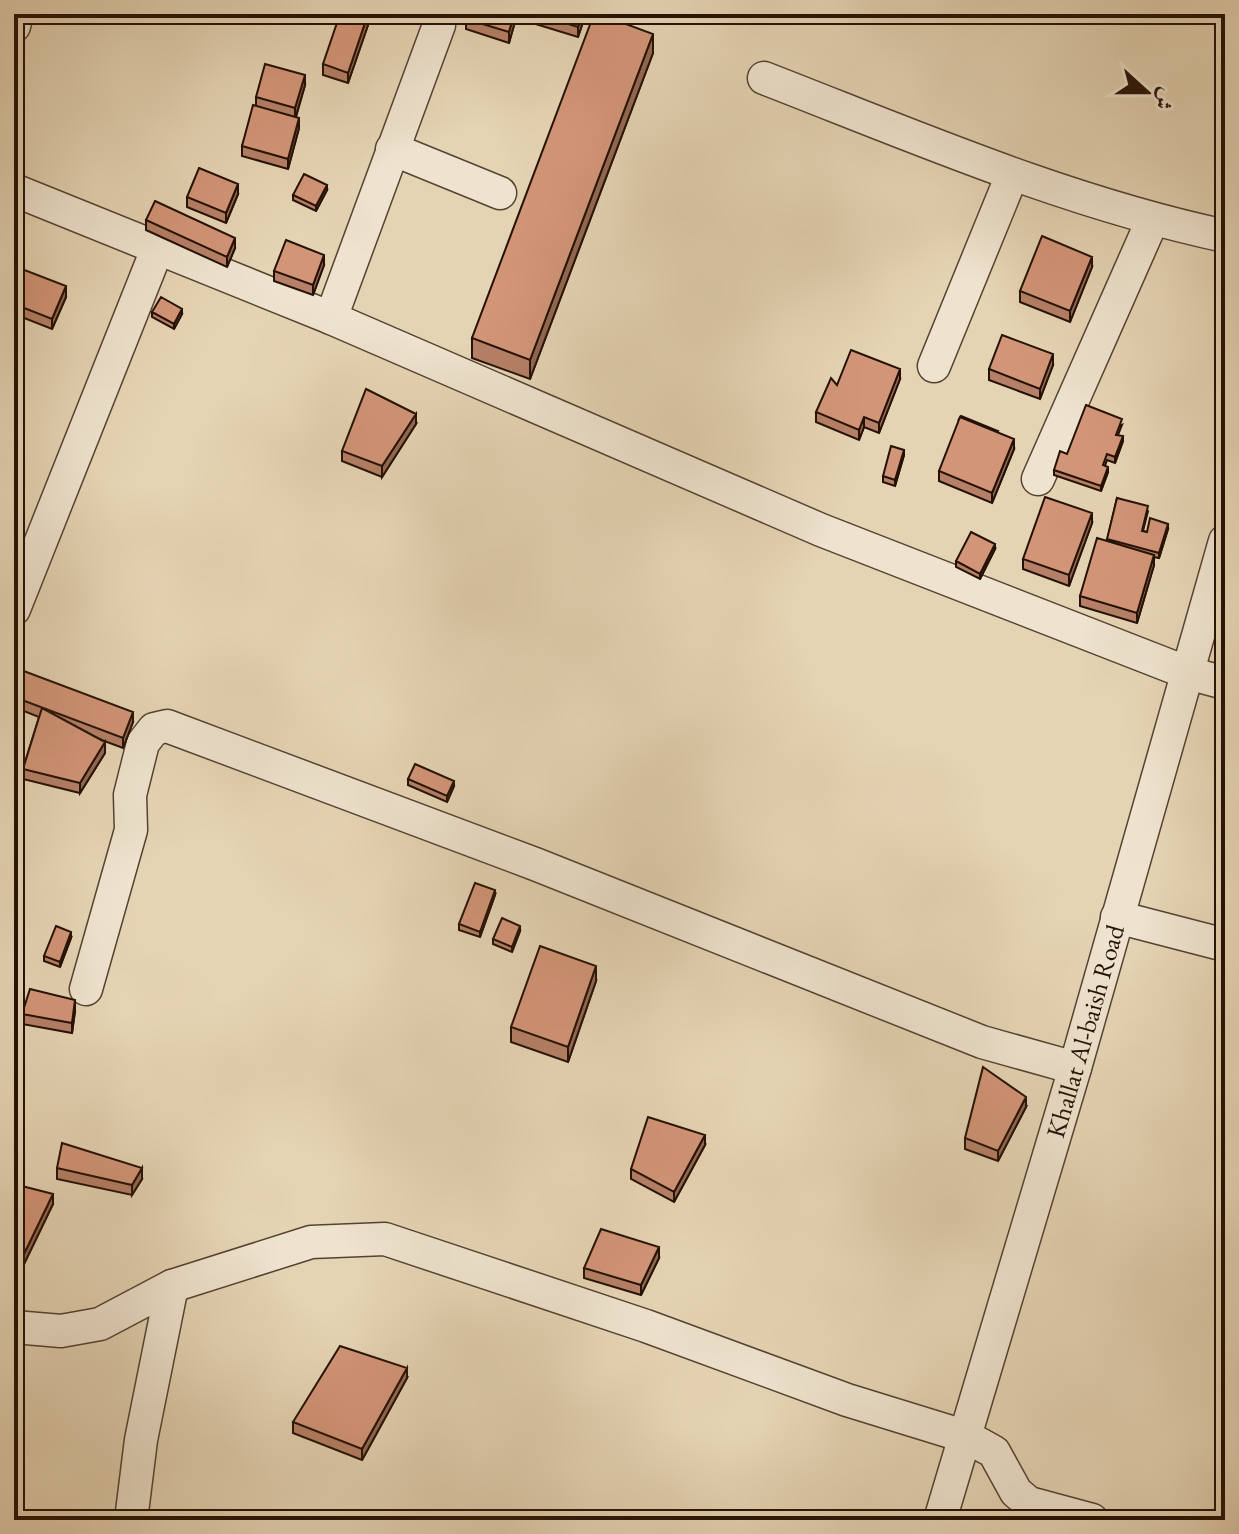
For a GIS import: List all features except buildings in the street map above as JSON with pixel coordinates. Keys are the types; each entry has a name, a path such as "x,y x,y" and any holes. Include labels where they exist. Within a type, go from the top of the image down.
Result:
{"street":[{"path":"14,26 17,14"},
{"path":"331,318 439,25"},
{"path":"764,78 1012,175 1152,221 1225,236"},
{"path":"392,149 500,193"},
{"path":"934,366 1012,175"},
{"path":"14,190 331,318 821,530 1188,673 1225,683"},
{"path":"1038,479 1152,221"},
{"path":"14,609 158,247"},
{"name":"Khallat Al-baish Road","path":"940,1520 1075,1068 1225,541"},
{"path":"86,989 131,830 130,795 143,743 154,729 167,726 535,864 982,1042 1075,1068"},
{"path":"1117,917 1225,945"},
{"path":"14,1327 61,1331 100,1324 172,1286 311,1242 385,1239 646,1326 847,1400 967,1437 994,1452 1016,1492 1029,1503 1092,1520"},
{"path":"131,1520 141,1440 172,1286"}]}
